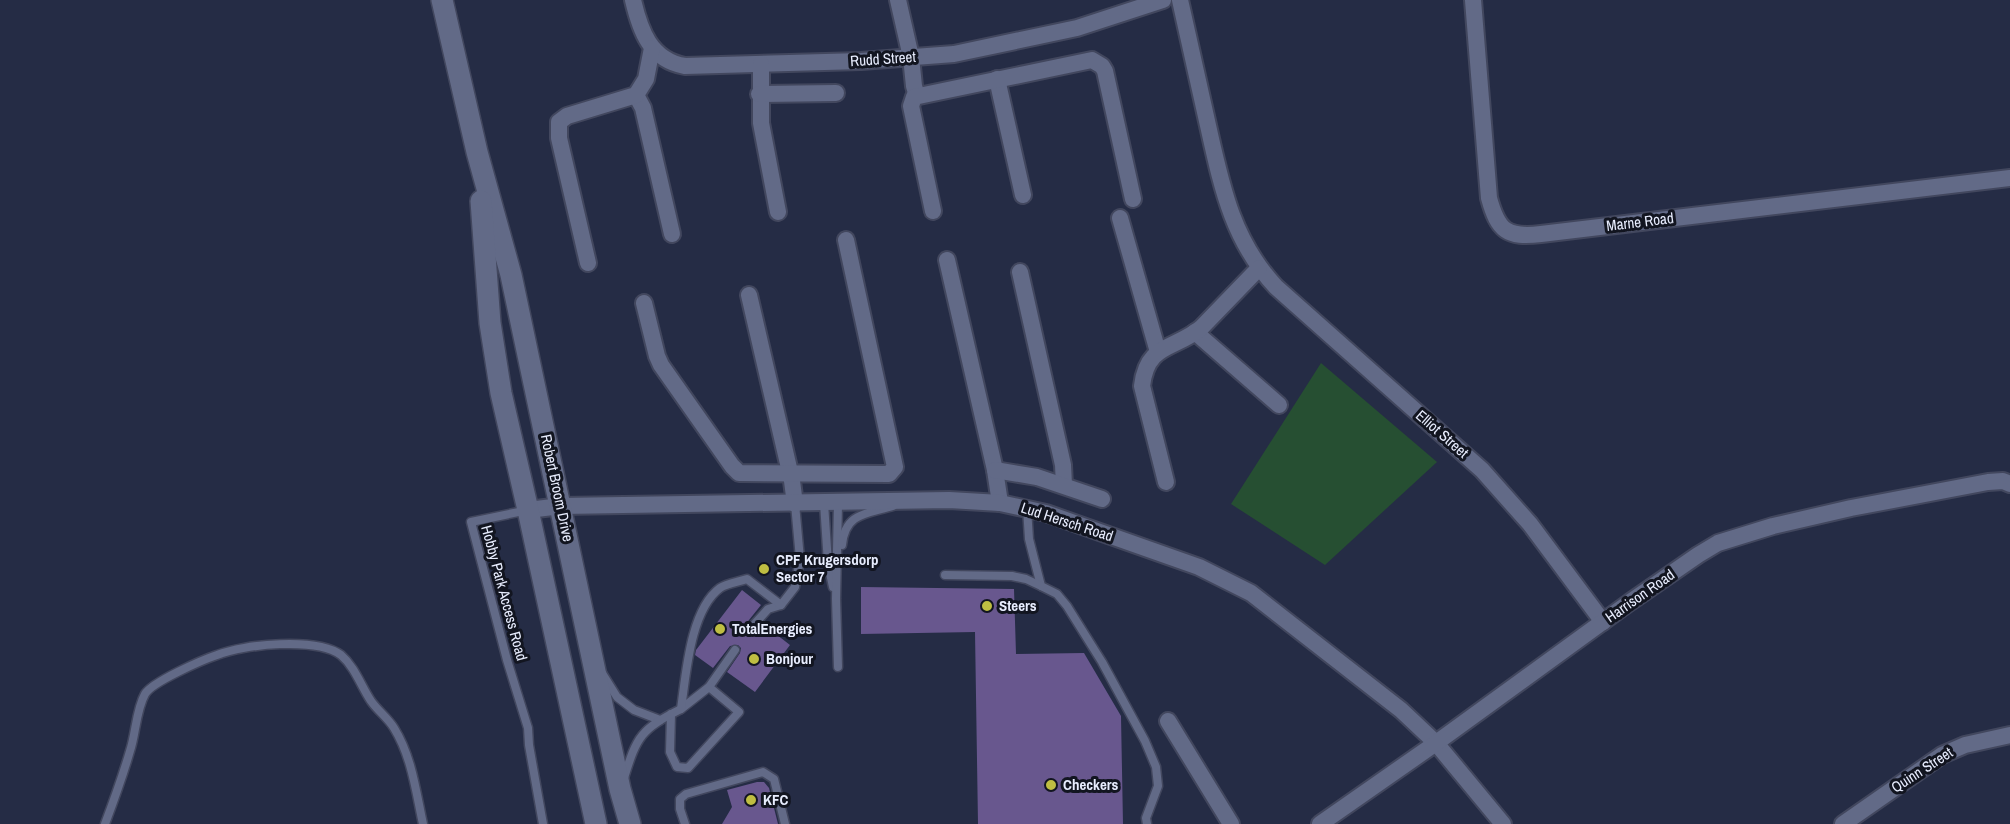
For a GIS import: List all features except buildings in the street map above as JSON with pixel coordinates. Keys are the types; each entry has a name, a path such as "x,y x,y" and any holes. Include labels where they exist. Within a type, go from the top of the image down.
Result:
{"street":[{"name":"Robert Broom Drive","path":"442,0 477,152 511,275 593,663 630,824"},
{"path":"588,263 559,138 559,122 567,116 636,95 646,79 652,48 642,33 633,0"},
{"path":"898,0 917,96"},
{"name":"Rudd Street","path":"652,48 663,58 685,66 861,61 954,54 1077,28 1164,0"},
{"name":"Elliot Street","path":"1180,0 1222,188 1235,227 1258,268 1276,287 1482,470 1530,524 1603,622"},
{"name":"Marne Road","path":"1473,0 1489,198 1496,222 1518,235 2010,178"},
{"path":"933,211 911,106 912,100 917,96 1092,60 1102,66 1133,199"},
{"path":"760,64 761,123 778,212"},
{"path":"997,79 1023,195"},
{"path":"759,94 836,93"},
{"path":"636,95 643,108 672,234"},
{"name":"Robert Broom Drive","path":"477,152 490,323 503,404 596,824"},
{"path":"1120,218 1158,352"},
{"path":"644,303 661,365 739,473 889,474 895,467 846,240"},
{"path":"947,260 995,470 1000,503"},
{"path":"1166,482 1142,386 1143,376 1150,361 1158,352 1196,332 1258,268"},
{"path":"1020,272 1063,465 1064,485"},
{"path":"749,295 791,474 795,504"},
{"path":"1196,332 1278,405"},
{"path":"995,470 1020,472 1102,499"},
{"name":"Harrison Road","path":"1320,824 1718,543 1773,526 1851,508 1988,482 2002,481 2010,484"},
{"name":"Lud Hersch Road","path":"528,510 561,506 949,500 1027,507 1199,567 1251,593 1401,710 1436,743 1503,824"},
{"path":"1168,721 1230,824"},
{"name":"Quinn Street","path":"1843,824 1942,755 1965,745 2010,735"}],"lane":[{"path":"836,599 845,528 852,519 910,502"},
{"path":"831,503 828,564 836,599"},
{"path":"831,503 838,667"},
{"path":"750,629 768,609 781,605 795,587 800,559 795,504"},
{"path":"1027,507 1029,539 1041,586"},
{"name":"Hobby Park Access Road","path":"528,510 471,522 507,660 528,728 528,745 543,824"},
{"path":"945,575 1012,576 1026,579 1057,594 1067,606 1102,662 1145,741 1156,767 1158,786 1146,818 1147,824"},
{"path":"681,710 697,626 706,603 722,587 747,579 781,605"},
{"path":"105,824 131,750 141,704 151,687 226,651 266,644 302,645 328,649 348,662 371,701 391,723 400,739 407,756 423,824"},
{"path":"621,789 633,749 640,735 660,720 681,710 709,687 735,650"},
{"path":"593,663 608,680 617,697 634,710 660,720"},
{"path":"671,714 670,752 677,767 688,768 739,712 709,687"},
{"path":"685,824 680,809 680,799 686,794 763,772 774,779 785,824"}],"green space":[{"path":"1321,363 1437,462 1325,565 1231,504"}],"place":[{"name":"CPF Krugersdorp Sector 7","path":"764,569"},
{"name":"Steers","path":"987,606"},
{"name":"TotalEnergies","path":"720,629"},
{"name":"Bonjour","path":"754,659"},
{"name":"Checkers","path":"1051,785"},
{"name":"KFC","path":"751,800"}]}
